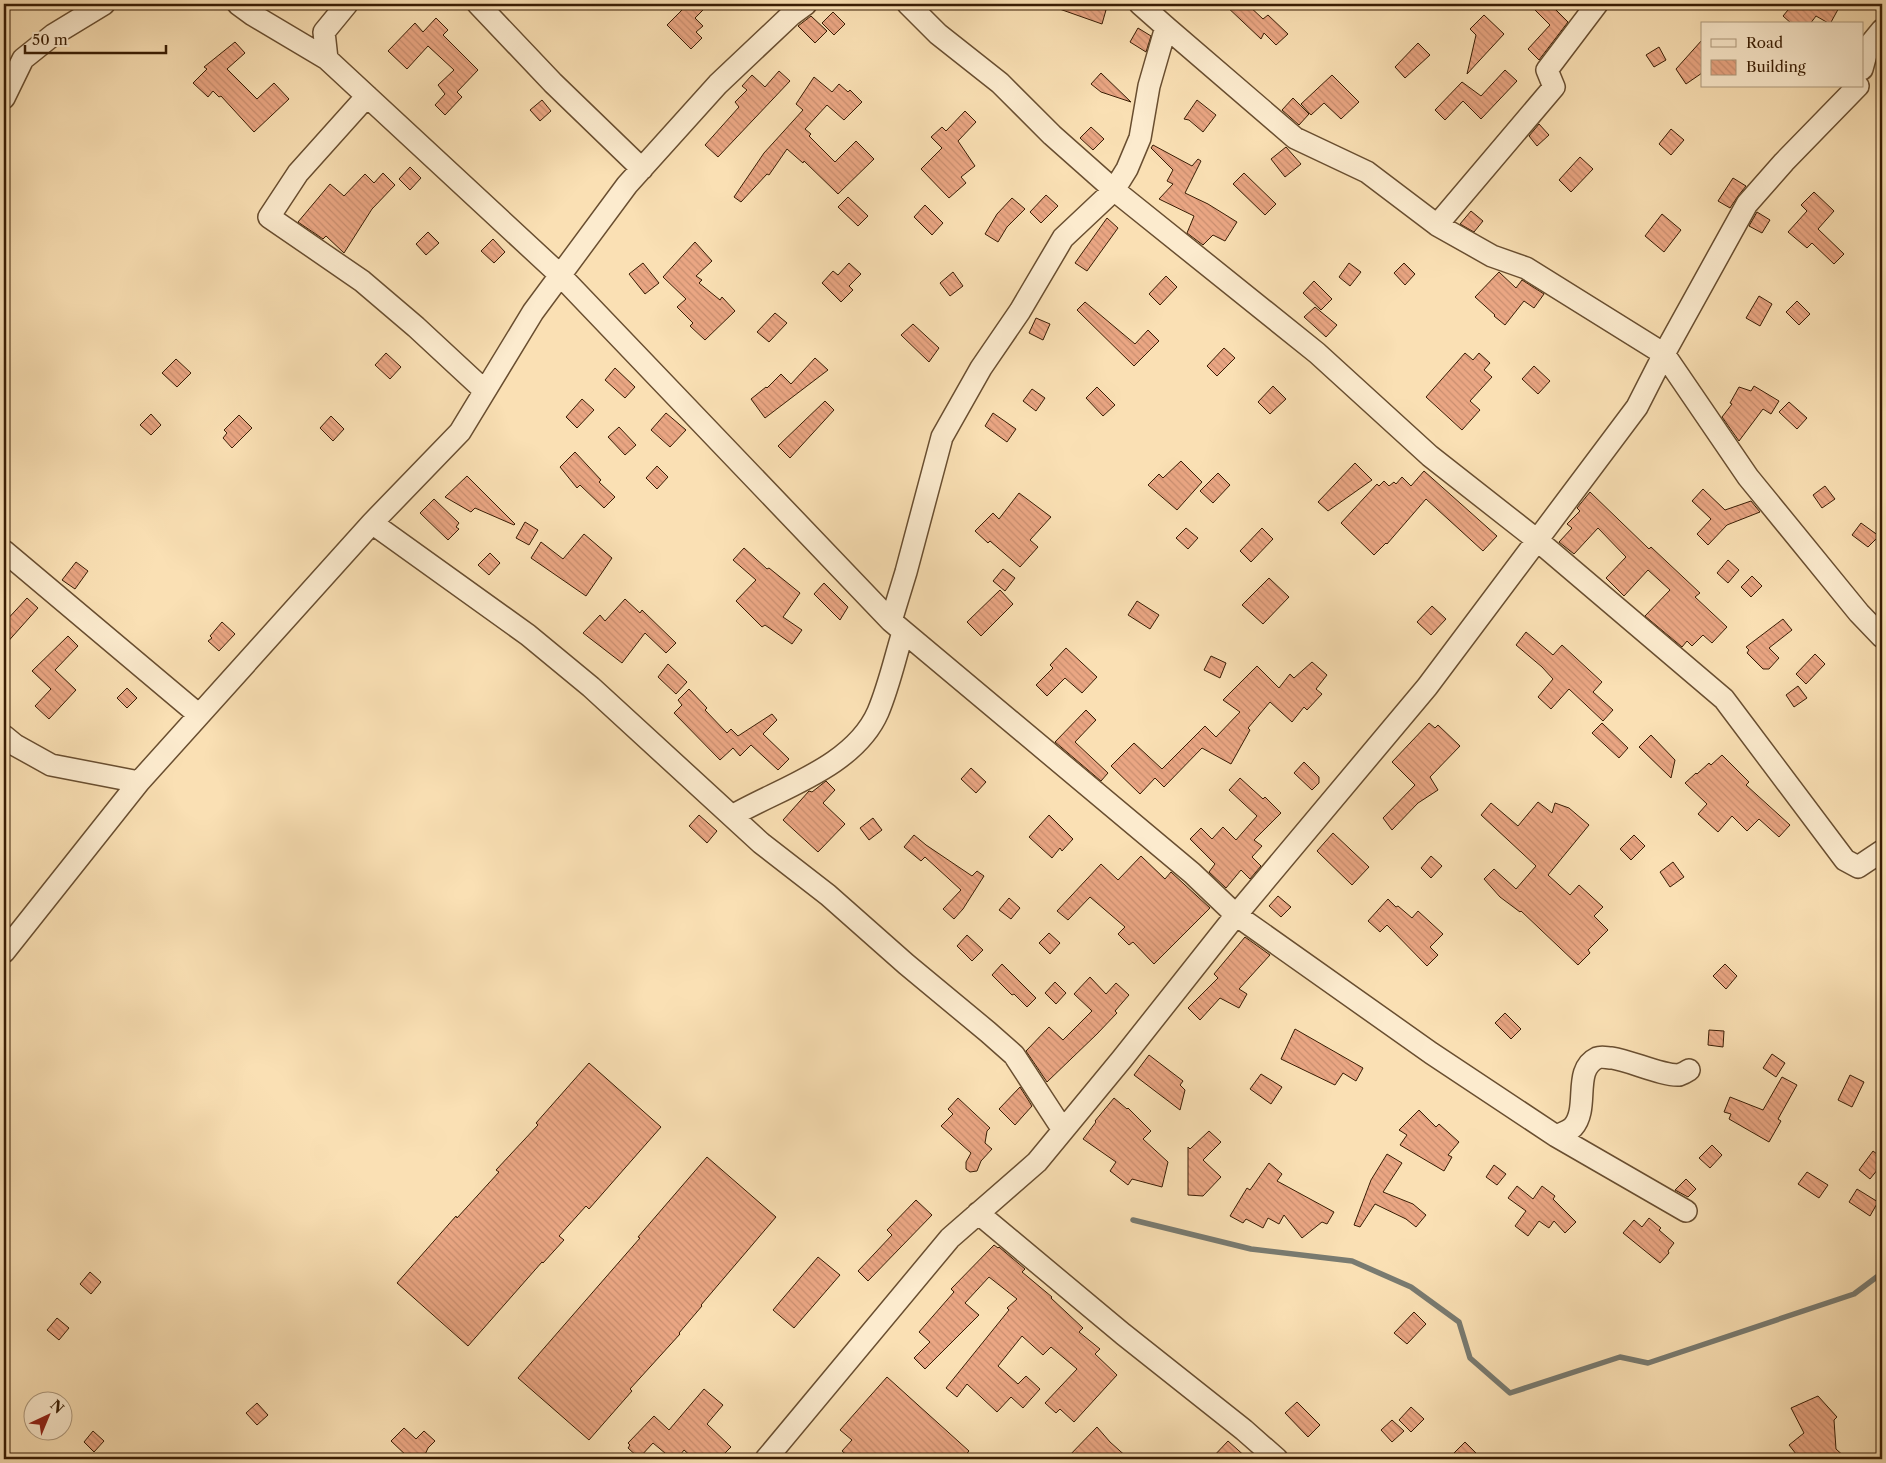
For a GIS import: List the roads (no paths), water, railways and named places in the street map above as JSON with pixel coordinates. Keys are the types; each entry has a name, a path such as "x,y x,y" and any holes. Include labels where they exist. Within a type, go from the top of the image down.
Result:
{"street":[{"path":"4,98 23,59 53,35 104,4"},
{"path":"238,4 327,59 560,275 897,626 1192,873 1236,915 1431,1053 1556,1136 1686,1211"},
{"path":"327,59 324,32 347,4"},
{"path":"478,4 553,83 642,169"},
{"path":"4,952 139,782 372,523 460,432 534,312 627,185 718,84 791,15 806,4"},
{"path":"908,4 938,34 1000,83 1052,135 1114,190 1317,353 1430,456 1537,540 1724,699 1845,860 1858,867 1882,851"},
{"path":"1140,4 1295,138 1367,172 1437,225 1492,256 1526,268 1664,354 1748,477 1859,613 1882,637"},
{"path":"1437,225 1554,87 1547,70 1597,4"},
{"path":"732,816 834,762 855,745 866,732 878,712 897,626 906,572 942,437 981,368 1020,312 1063,238 1114,190 1127,169 1140,138 1149,86 1166,28"},
{"path":"1864,62 1868,47 1882,30"},
{"path":"766,1459 950,1238 1037,1162 1236,915 1427,687 1637,407 1664,354 1747,204 1784,162 1856,88"},
{"path":"367,96 298,173 268,217 362,281 416,327 485,391"},
{"path":"372,523 535,641 591,687 761,843 828,895 906,964 988,1032 1014,1055 1063,1130"},
{"path":"4,550 199,715"},
{"path":"4,736 15,745 51,765 139,782"},
{"path":"1556,1136 1568,1131 1575,1125 1579,1115 1585,1070 1588,1063 1600,1056 1628,1061 1672,1074 1680,1075 1689,1070"},
{"path":"978,1213 1277,1459"}],"waterway":[{"path":"1133,1220 1251,1249 1352,1261 1411,1287 1459,1322 1470,1358 1510,1393 1620,1357 1648,1363 1854,1294 1882,1273"}]}
